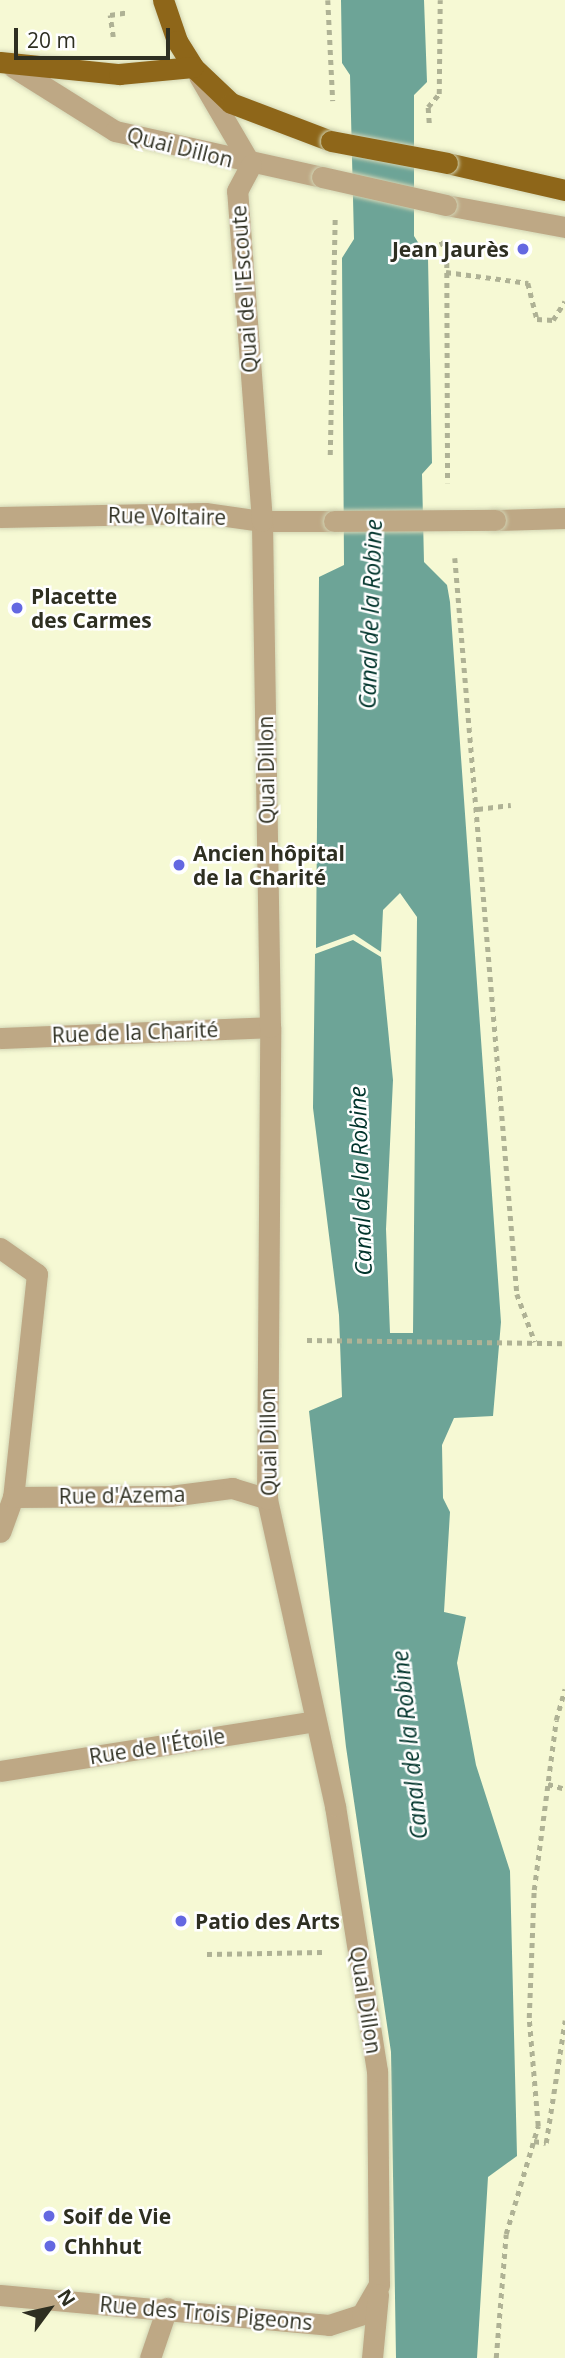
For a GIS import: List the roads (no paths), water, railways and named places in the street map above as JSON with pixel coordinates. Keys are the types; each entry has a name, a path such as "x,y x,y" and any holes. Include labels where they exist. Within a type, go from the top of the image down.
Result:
{"main road":[{"path":"163,0 177,41 193,67 231,103 331,141 447,163 565,190"},
{"path":"6,64 118,74 193,67"}],"street":[{"name":"Quai Dillon","path":"6,64 116,131 251,164 556,225"},
{"path":"193,67 251,164"},
{"name":"Quai de l'Escoute","path":"251,164 237,191 261,521"},
{"path":"556,225 565,239"},
{"name":"Rue Voltaire","path":"0,517 205,513 261,521 565,518"},
{"name":"Quai Dillon","path":"261,521 270,1027 267,1499 335,1806 377,2071 379,2285 372,2358"},
{"name":"Rue de la Charité","path":"0,1038 270,1027"},
{"path":"0,1248 37,1274 13,1497 0,1532"},
{"name":"Rue d'Azema","path":"13,1497 170,1496 232,1488 267,1499"},
{"name":"Rue de l'Étoile","path":"0,1771 314,1720"},
{"name":"Rue des Trois Pigeons","path":"0,2295 167,2308 329,2325 362,2314 379,2285"},
{"path":"150,2358 167,2308"}],"water":[{"name":"Canal de la Robine","path":"341,0 424,0 427,82 414,95 414,236 428,258 432,463 422,474 424,562 447,585 450,602 501,1322 493,1416 454,1418 442,1445 443,1498 450,1512 444,1612 466,1617 457,1663 476,1765 510,1871 517,2156 488,2177 477,2358 396,2358 391,2052 346,1747 309,1411 342,1397 339,1315 313,1108 315,954 353,940 381,957 393,1080 386,1229 390,1333 413,1333 417,917 400,893 383,910 381,952 354,934 316,948 319,577 344,565 342,258 354,239 350,75 342,63"}],"place":[{"name":"Jean Jaurès","path":"523,249"},
{"name":"Placette des Carmes","path":"17,608"},
{"name":"Ancien hôpital de la Charité","path":"179,865"},
{"name":"Patio des Arts","path":"181,1921"},
{"name":"Soif de Vie","path":"49,2216"},
{"name":"Chhhut","path":"50,2246"}]}
